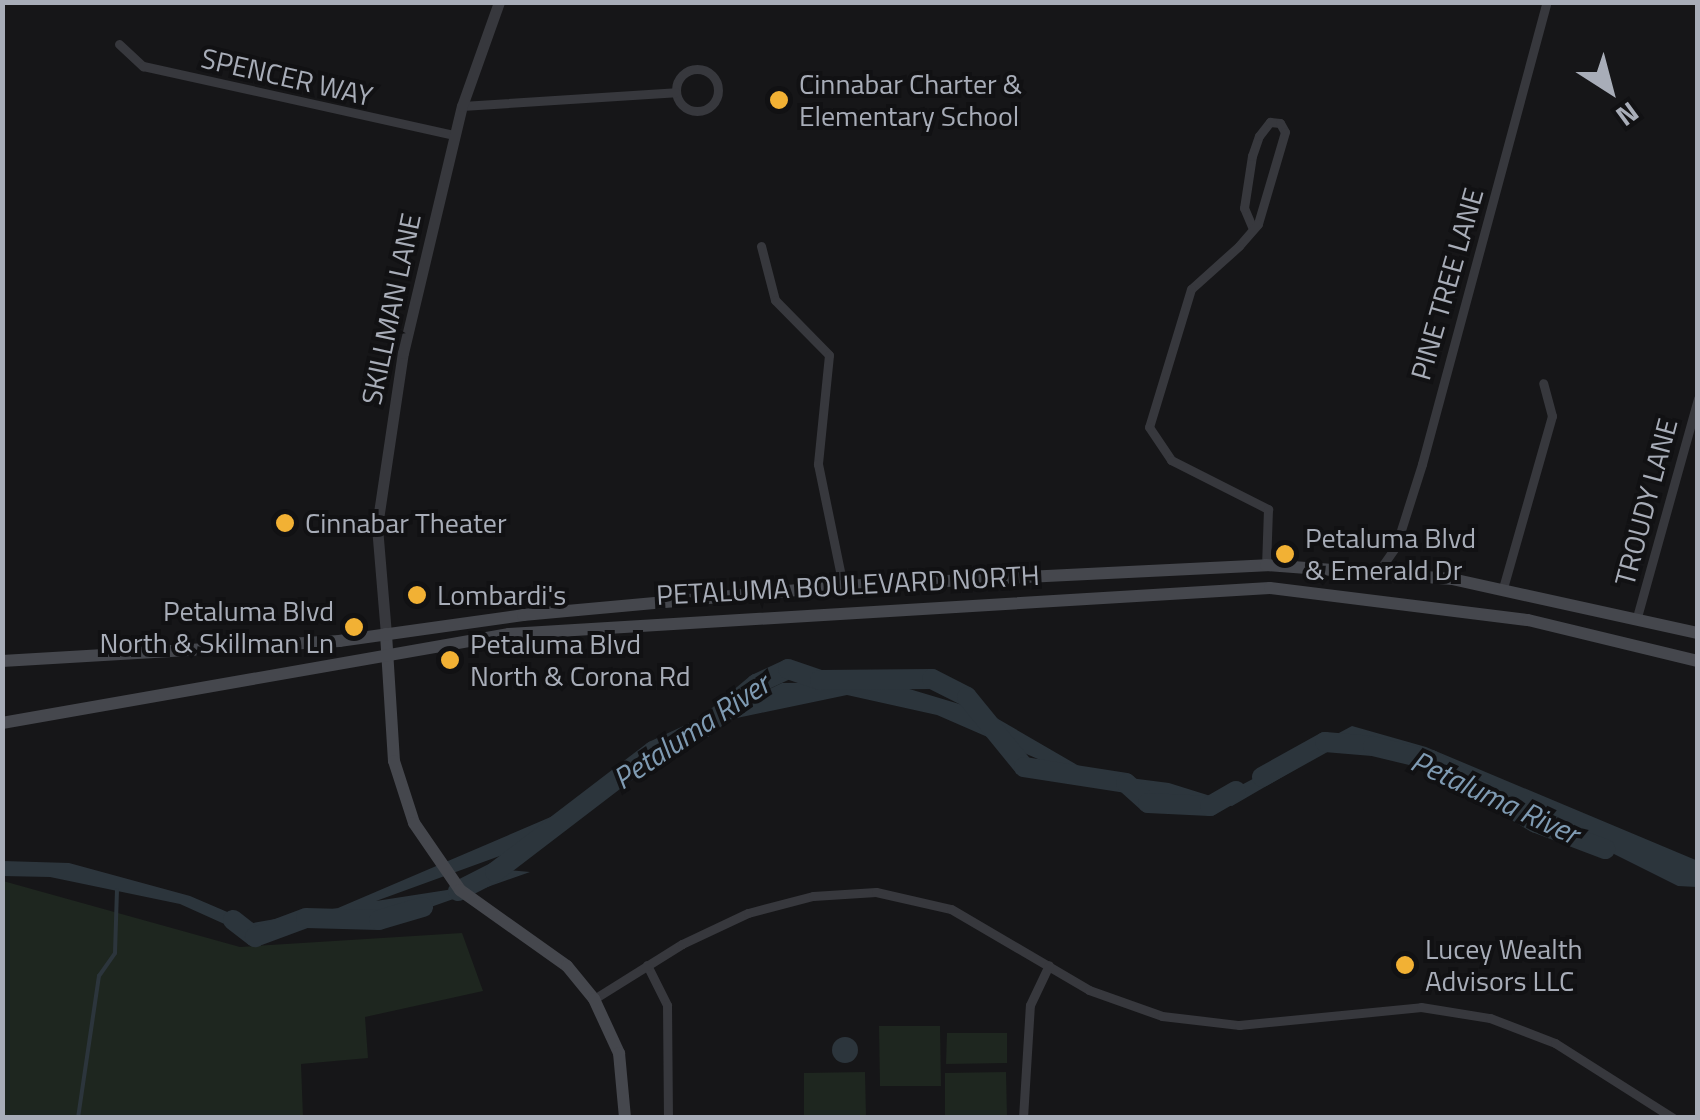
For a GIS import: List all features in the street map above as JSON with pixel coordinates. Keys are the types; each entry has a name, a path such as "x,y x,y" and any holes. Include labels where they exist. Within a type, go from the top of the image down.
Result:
{"main road":[{"name":"PETALUMA BOULEVARD NORTH","path":"2,661 386,634 843,586 1266,566 1378,572 1502,588 1698,633"},
{"name":"PETALUMA BOULEVARD NORTH","path":"2,723 387,659 509,634 606,624 1270,588 1528,620 1698,661"},
{"path":"386,634 394,761 429,853 479,906 567,966 594,1000 619,1054 625,1118"}],"street":[{"name":"SKILLMAN LANE","path":"386,634 377,526 403,353 454,135 499,2"},
{"name":"PINE TREE LANE","path":"1378,572 1396,546 1422,464 1547,2"},
{"name":"SPENCER WAY","path":"120,44 143,66 454,135"},
{"path":"694,70 710,73 718,84 714,104 702,111 682,105 676,92 680,79 694,70"},
{"path":"462,106 676,92"},
{"path":"1253,229 1244,208 1252,156 1259,136 1270,122 1280,123 1280,149 1253,229 1191,289 1149,427 1171,460 1268,509 1266,566"},
{"path":"761,246 776,300 829,355 818,464 843,586"},
{"path":"1502,588 1552,416 1542,384"},
{"name":"TROUDY LANE","path":"1637,618 1698,398"},
{"path":"594,1000 647,966 748,913 813,896 876,892 951,909 1125,1005 1213,1024 1393,1007 1477,1014 1555,1043 1673,1118"},
{"path":"647,966 667,1005 668,1118"},
{"path":"1023,1118 1030,1005 1049,966"}],"shaded area":[{"path":"3,881 240,947 462,933 483,991 365,1017 368,1058 301,1064 303,1117 3,1117"},
{"path":"879,1026 940,1026 941,1086 880,1086"},
{"path":"947,1033 1007,1033 1007,1063 946,1064"},
{"path":"865,1072 866,1117 804,1117 804,1073"},
{"path":"1006,1072 1007,1117 945,1117 945,1073"}],"water":[{"path":"886,682 986,712 1091,773 1169,783 1217,798 1352,726 1426,747 1698,861 1697,887 1678,886 1406,750 1349,738 1232,806 1100,786 937,715 847,695 718,722 647,763 541,841 376,901 447,890 508,870 530,872 411,914 330,918 251,936 180,904 50,877 3,876 3,861 69,863 190,896 253,923 338,908 581,804 693,725 782,683"},
{"path":"845,1037 854,1041 858,1050 854,1059 845,1063 836,1059 832,1050 836,1041"}],"waterway":[{"name":"Petaluma River","path":"458,891 495,872 653,751 705,727 756,684 788,669 820,680 932,679 967,697 1024,767 1126,783 1148,803 1210,806 1236,791"},
{"name":"Petaluma River","path":"1262,777 1325,742 1373,746 1431,760 1536,823 1605,849"},
{"path":"78,1118 99,976 115,953 117,890"},
{"name":"Petaluma River","path":"233,920 255,937 306,918 379,920 423,907"}],"place":[{"name":"Cinnabar Charter & Elementary School","path":"779,100"},
{"name":"Cinnabar Theater","path":"285,523"},
{"name":"Petaluma Blvd & Emerald Dr","path":"1285,554"},
{"name":"Lombardi's","path":"417,595"},
{"name":"Petaluma Blvd North & Skillman Ln","path":"354,627"},
{"name":"Petaluma Blvd North & Corona Rd","path":"450,660"},
{"name":"Lucey Wealth Advisors LLC","path":"1405,965"}]}
